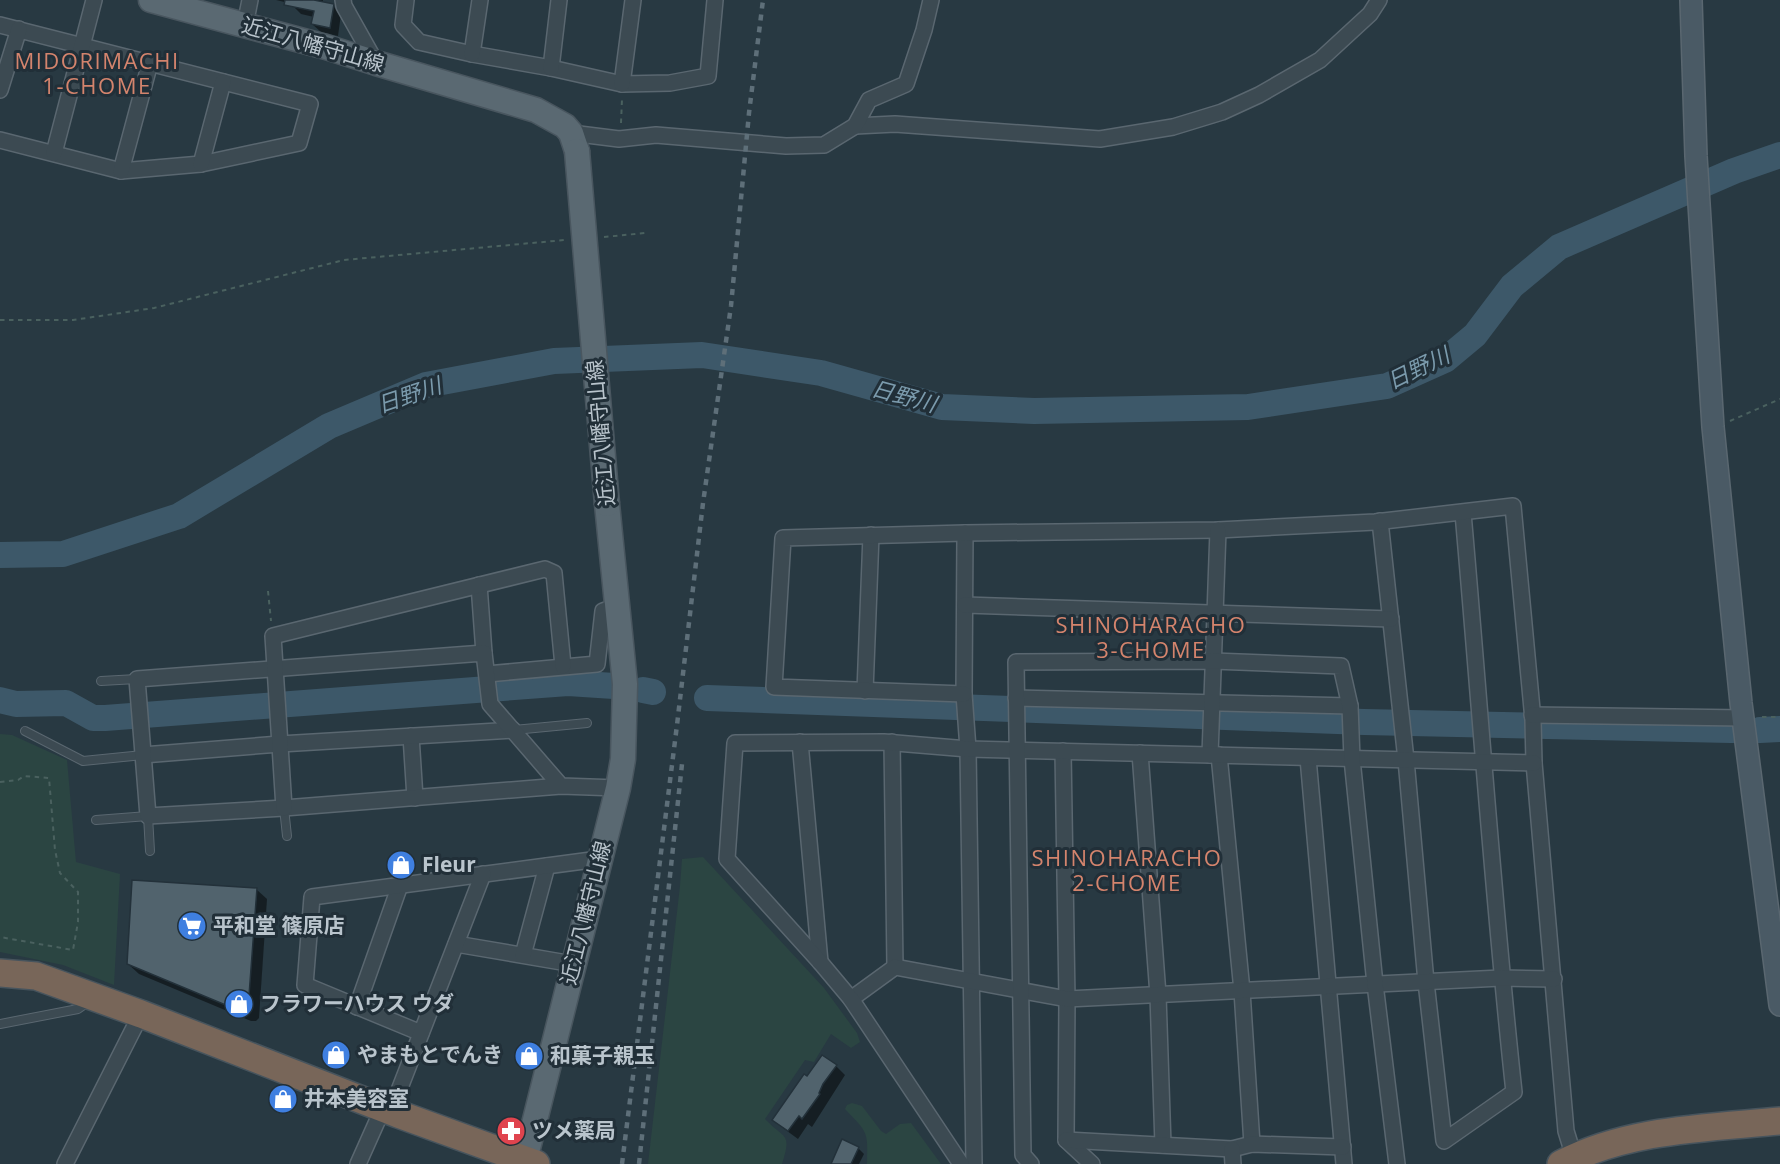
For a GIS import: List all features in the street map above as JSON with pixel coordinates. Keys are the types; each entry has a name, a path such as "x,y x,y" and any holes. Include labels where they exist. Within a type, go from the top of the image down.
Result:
{"highway":[{"path":"0,973 36,976 95,997 528,1162"},
{"path":"1567,1161 1607,1145 1641,1136 1780,1121"}],"main road":[{"name":"近江八幡守山線","path":"151,0 177,3 536,110 564,126 574,142 626,684 618,788 573,964 528,1162"}],"street":[{"path":"54,153 94,0"},
{"path":"245,25 250,0"},
{"path":"343,0 344,6 376,63"},
{"path":"406,0 403,25 419,42 551,68 622,87 708,76 715,0"},
{"path":"472,54 480,0"},
{"path":"551,68 559,0"},
{"path":"622,87 633,0"},
{"path":"855,126 895,124 1100,139 1173,127 1222,112 1259,95 1320,60 1370,14 1379,0"},
{"path":"1691,0 1696,156 1714,429 1743,710 1780,1005"},
{"path":"574,142 656,135 786,146 824,145 855,126 869,100 906,84 928,1"},
{"path":"0,25 310,104 299,143 201,164 121,171 0,140"},
{"path":"0,90 19,30"},
{"path":"121,171 150,63"},
{"path":"201,164 223,82"},
{"path":"965,703 865,691 774,687 783,538 1218,530 1380,521 1513,506 1533,722 1534,763 1554,979 1567,1161"},
{"path":"1380,521 1444,1141 1514,1092 1502,978 1463,513"},
{"path":"1218,530 1212,712 1242,991 1252,1144"},
{"path":"966,533 965,703 968,749 974,1164"},
{"path":"865,691 871,535"},
{"path":"284,808 273,636 545,569 554,573 563,666"},
{"path":"479,585 490,704 561,786"},
{"path":"965,605 1391,619"},
{"path":"488,677 563,666 597,664 603,612 617,606"},
{"path":"484,653 137,679 148,816 284,808 561,786 618,788"},
{"path":"1031,1164 1023,1155 1016,662 1213,662 1341,666 1350,716 1352,759 1375,984 1397,1164"},
{"path":"1017,705 1350,716"},
{"path":"1533,722 1743,710"},
{"path":"143,755 513,730"},
{"path":"411,736 415,798"},
{"path":"960,1164 851,999 727,859 735,742 892,742 968,749 1534,763"},
{"path":"800,742 820,962"},
{"path":"892,742 895,968"},
{"path":"1063,751 1066,1140 1092,1164"},
{"path":"1140,753 1158,994 1163,1145"},
{"path":"1308,758 1344,1164"},
{"path":"421,1033 305,985 312,897 600,859"},
{"path":"523,955 548,866"},
{"path":"358,1164 387,1110 421,1033 483,874"},
{"path":"357,1006 400,885"},
{"path":"456,944 573,964"},
{"path":"851,999 895,968 1066,999 1502,978 1554,979"},
{"path":"65,1164 141,1014"},
{"path":"1066,1140 1163,1145 1232,1156 1252,1144 1343,1147"}],"lane":[{"path":"101,681 137,679"},
{"path":"513,730 587,723"},
{"path":"26,731 83,761 143,755"},
{"path":"284,808 287,836"},
{"path":"96,820 148,816 150,851"},
{"path":"0,1024 78,1009 95,997"}],"path":[{"path":"621,129 622,87"},
{"path":"599,237 645,233"},
{"path":"0,320 73,320 154,308 344,260 564,240"},
{"path":"1714,429 1780,399"},
{"path":"268,591 272,627"},
{"path":"0,782 18,780 24,776 49,778 60,873 78,892 78,922 73,950 0,937"}],"green space":[{"path":"0,734 12,735 67,760 76,862 120,874 114,985 63,965 0,952"},
{"path":"703,857 824,988 857,1033 860,1042 851,1048 831,1034 814,1062 805,1060 765,1119 785,1137 786,1146 782,1164 648,1164 682,859"},
{"path":"852,1103 862,1106 881,1131 886,1134 900,1124 911,1123 941,1164 867,1164 865,1133 845,1109"}],"building":[{"path":"285,0 314,0 334,4 330,28 311,24 314,11 284,5"},
{"name":"平和堂 篠原店","path":"132,880 257,888 248,1009 240,1011 127,964"},
{"path":"822,1055 837,1065 802,1119 799,1116 788,1131 772,1120 804,1074 807,1076"},
{"path":"842,1139 859,1147 851,1164 831,1164"}],"waterway":[{"name":"日野川","path":"0,555 63,554 179,516 329,426 426,385 554,361 702,355 821,373 942,407 1034,411 1248,407 1387,386 1445,360 1475,335 1512,286 1559,247 1734,171 1780,155"},
{"path":"0,700 16,704 66,703 93,718 105,718 568,683 614,686"},
{"path":"643,690 653,692"},
{"path":"707,698 1364,722 1731,730"},
{"path":"1760,730 1780,729"}],"railway":[{"path":"622,1164 703,503 731,306 749,113 763,0"},
{"path":"639,1164 682,764"}],"place":[{"name":"Fleur","path":"401,865"},
{"name":"平和堂 篠原店","path":"192,926"},
{"name":"フラワーハウス ウダ","path":"239,1004"},
{"name":"やまもとでんき","path":"336,1055"},
{"name":"和菓子親玉","path":"529,1056"},
{"name":"井本美容室","path":"283,1099"},
{"name":"ツメ薬局","path":"511,1131"}],"district":[{"name":"MIDORIMACHI 1-CHOME","path":"97,74"},
{"name":"SHINOHARACHO 3-CHOME","path":"1151,638"},
{"name":"SHINOHARACHO 2-CHOME","path":"1127,870"}]}
